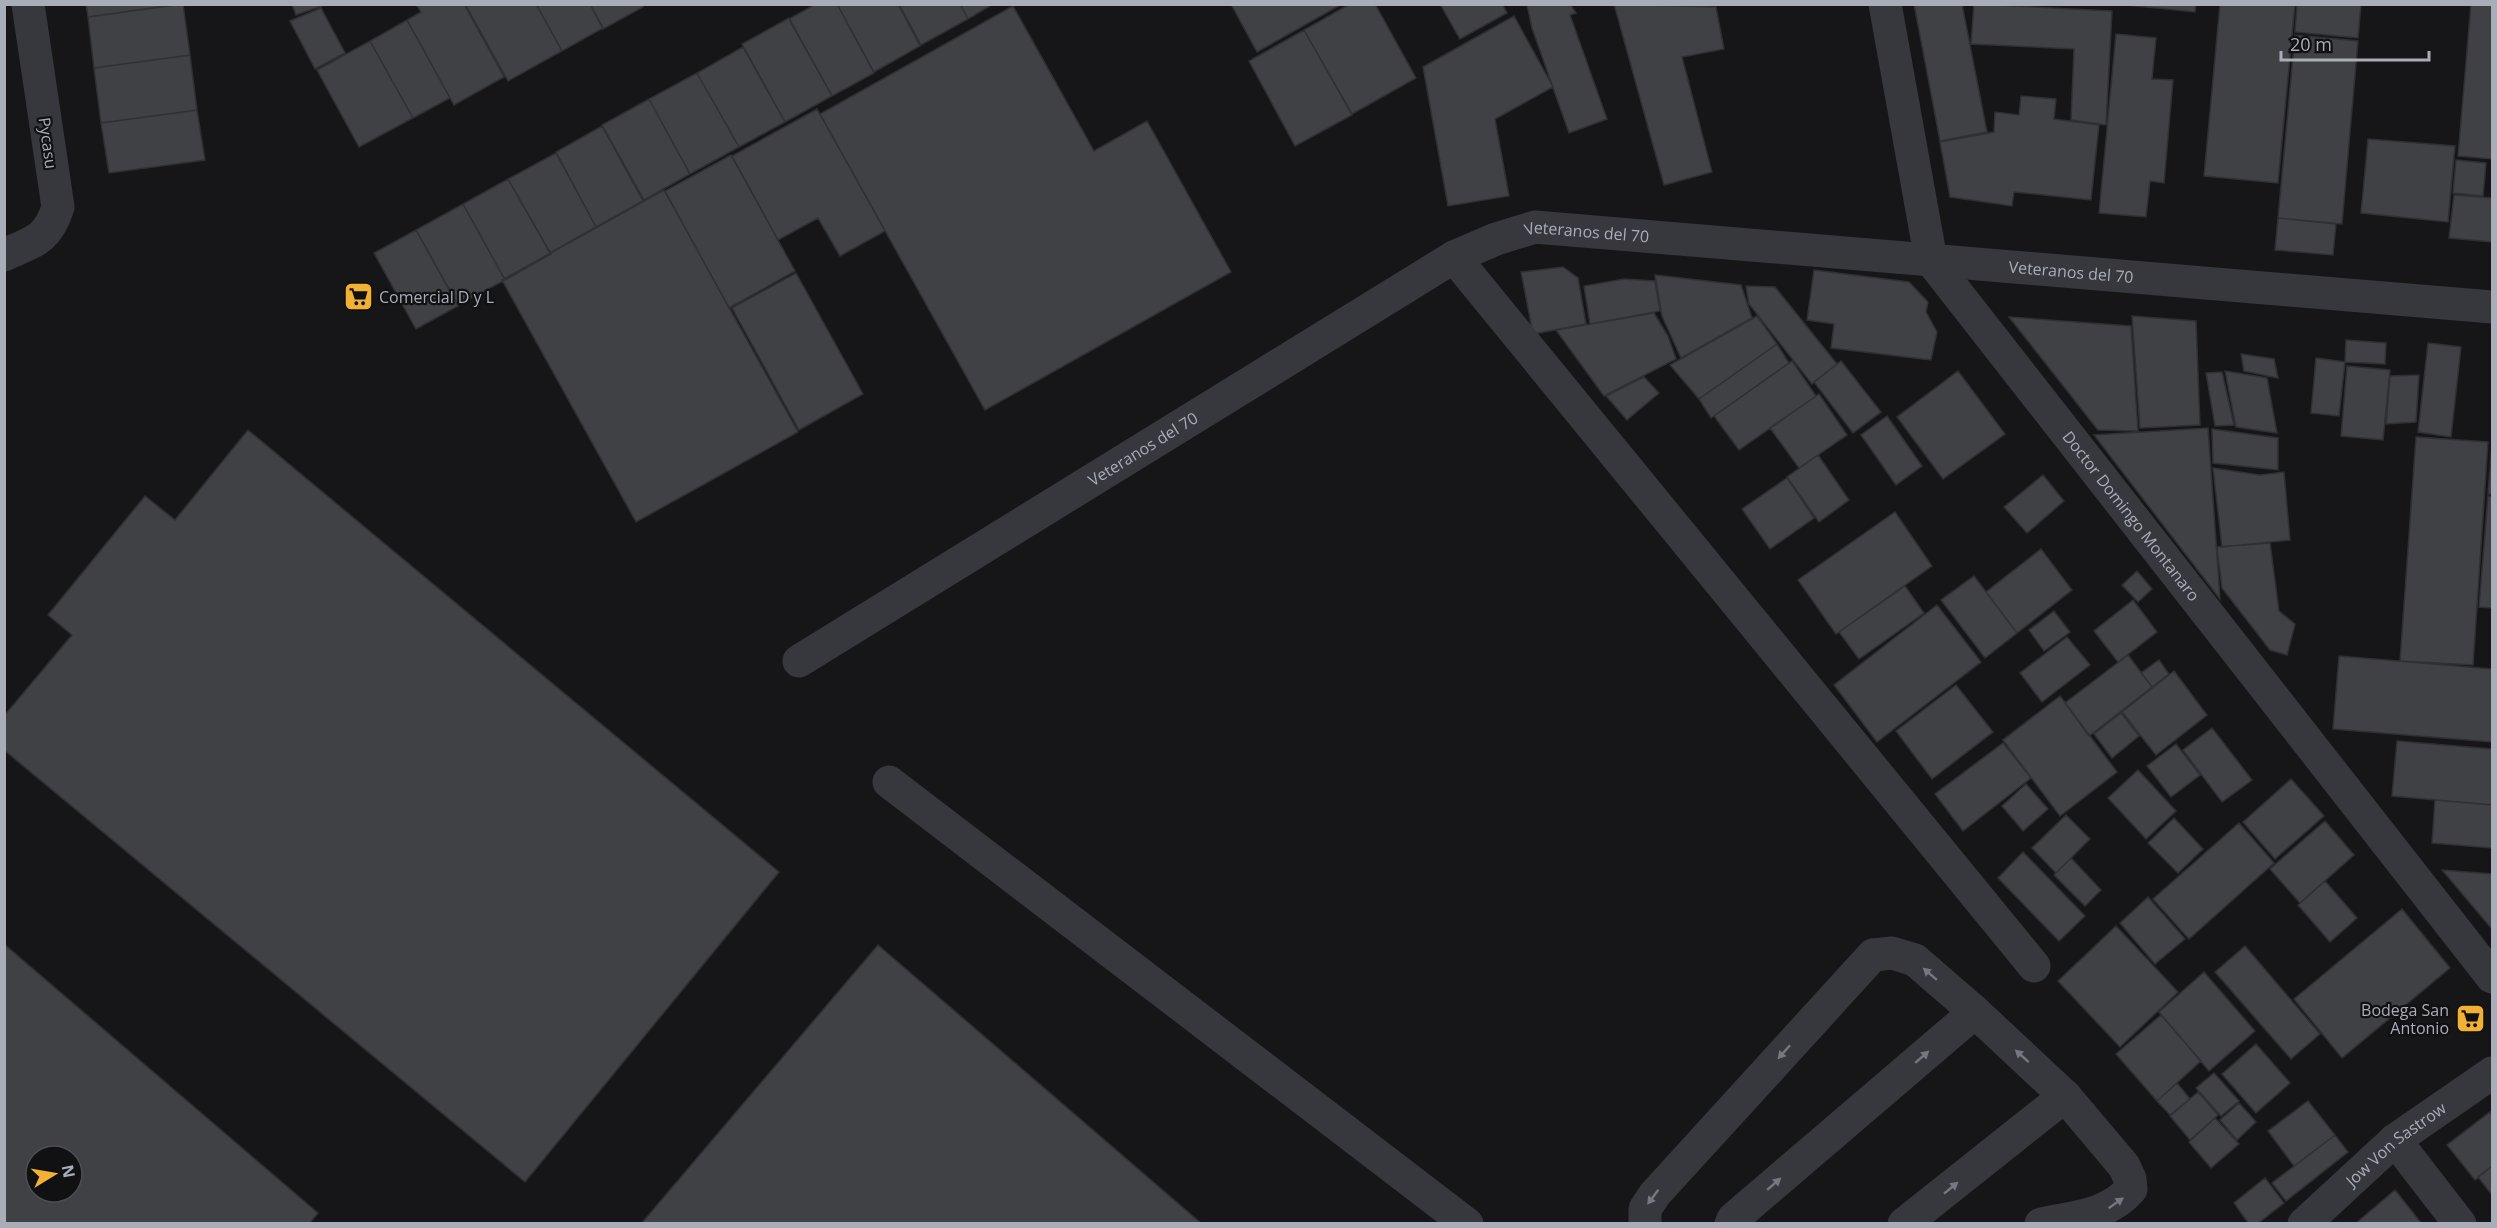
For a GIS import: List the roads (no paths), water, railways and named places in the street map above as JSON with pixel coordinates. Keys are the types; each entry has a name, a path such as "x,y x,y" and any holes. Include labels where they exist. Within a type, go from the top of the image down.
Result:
{"street":[{"name":"Pycasu","path":"4,255 40,238 52,225 58,207 28,4"},
{"name":"Doctor Domingo Montanaro","path":"1885,4 1931,260 2493,976"},
{"name":"Veteranos del 70","path":"799,661 1454,257 1496,239 1535,227 2493,307"},
{"path":"1454,257 2034,966"},
{"path":"889,782 1467,1224"},
{"path":"1645,1224 1644,1209 1655,1194 1873,955 1892,953 1915,960 1975,1011 2066,1096 2124,1166 2130,1179 2131,1189 2121,1201 2104,1210 2041,1224"},
{"path":"1731,1224 1733,1219 1975,1011"},
{"name":"Jow Von Sastrow","path":"2304,1224 2395,1140 2493,1073"},
{"path":"1915,1221 2066,1096"},
{"path":"2395,1140 2460,1224"}],"place":[{"name":"Comercial D y L","path":"358,297"},
{"name":"Bodega San Antonio","path":"2470,1019"}]}
